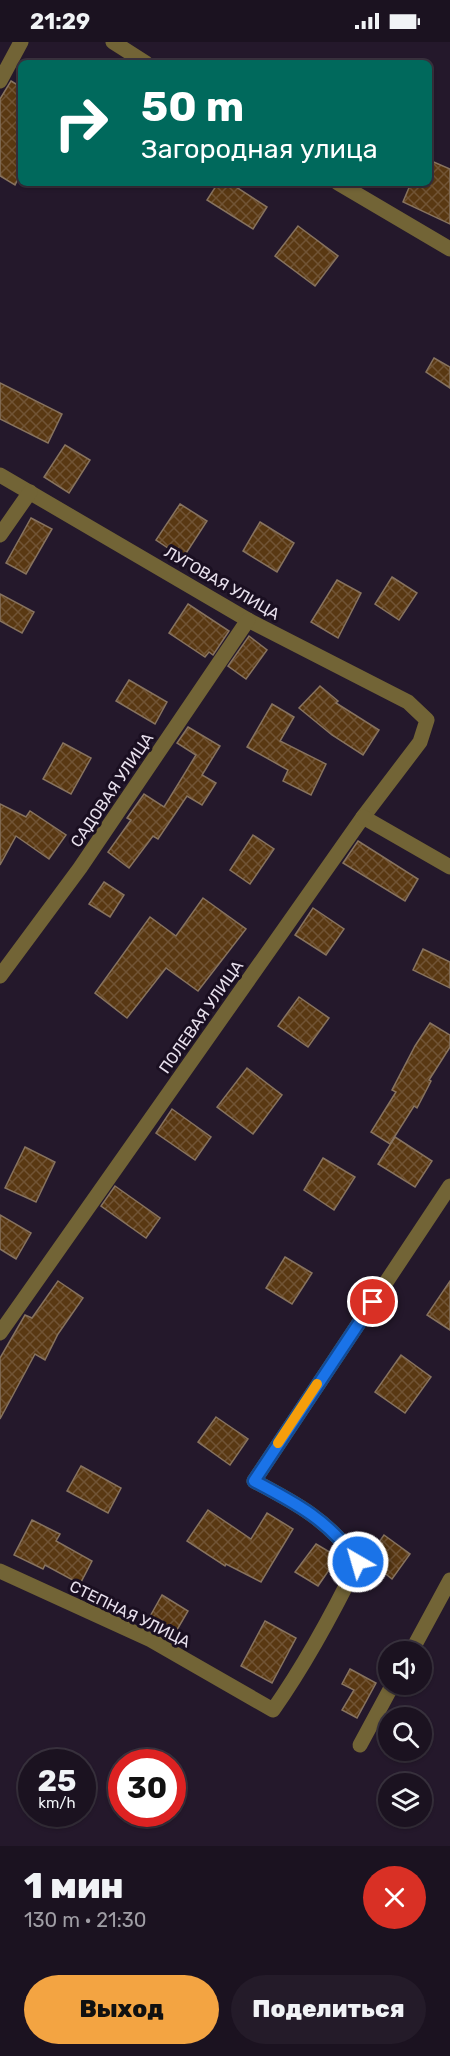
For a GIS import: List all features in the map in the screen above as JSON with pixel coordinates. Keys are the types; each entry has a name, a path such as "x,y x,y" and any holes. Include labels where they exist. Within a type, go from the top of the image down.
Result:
{"street":[{"path":"0,81 21,42"},
{"path":"113,42 141,60"},
{"path":"343,186 450,249"},
{"name":"ЛУГОВАЯ УЛИЦА","path":"0,475 248,620 408,702 427,720"},
{"path":"0,535 30,492"},
{"name":"САДОВАЯ УЛИЦА","path":"0,976 81,868 248,620"},
{"name":"ПОЛЕВАЯ УЛИЦА","path":"0,1333 363,817 420,742 427,720"},
{"path":"363,817 450,867"},
{"name":"СТЕПНАЯ УЛИЦА","path":"0,1571 151,1640 273,1710 330,1617 358,1562 345,1544 307,1509 254,1481 450,1186"},
{"path":"417,1641 450,1580"},
{"path":"360,1745 387,1695"}],"building":[{"path":"11,81 18,85 18,179 15,185 0,176 0,99"},
{"path":"432,161 450,169 450,224 403,202 410,186 432,186"},
{"path":"216,186 235,186 267,207 253,229 207,200"},
{"path":"298,226 338,256 315,286 275,256"},
{"path":"434,358 450,367 450,388 426,372"},
{"path":"0,383 62,414 48,443 0,419"},
{"path":"65,445 90,460 69,493 44,477"},
{"path":"180,504 207,521 183,558 156,540"},
{"path":"31,518 52,529 26,574 6,563"},
{"path":"260,522 294,543 277,572 243,551"},
{"path":"392,577 417,593 399,620 375,604"},
{"path":"337,580 361,593 338,638 311,622"},
{"path":"0,594 34,612 22,633 0,621"},
{"path":"188,604 229,631 213,655 209,652 205,657 169,633"},
{"path":"249,636 267,650 246,679 228,666"},
{"path":"129,680 167,702 155,724 116,701"},
{"path":"320,686 338,701 336,703 379,730 363,755 332,735 299,708"},
{"path":"272,704 294,717 280,741 326,764 311,795 283,781 288,770 247,747"},
{"path":"188,727 220,746 202,775 216,783 202,805 187,796 158,839 153,836 129,868 108,852 131,820 127,818 144,794 164,807 196,755 177,743"},
{"path":"63,743 91,758 71,794 43,779"},
{"path":"0,804 26,817 30,811 66,835 49,859 16,836 0,865"},
{"path":"253,835 274,849 250,884 230,870"},
{"path":"358,841 418,879 405,901 343,863"},
{"path":"104,882 124,895 110,917 89,904"},
{"path":"203,898 246,929 198,991 166,968 127,1018 95,993 150,917 176,936"},
{"path":"313,908 344,929 326,955 295,935"},
{"path":"423,949 450,962 450,988 413,970"},
{"path":"299,997 329,1018 308,1047 278,1026"},
{"path":"430,1023 450,1035 450,1047 429,1080 431,1081 417,1108 414,1106 390,1144 371,1132 396,1092 392,1090"},
{"path":"247,1068 282,1095 253,1134 217,1107"},
{"path":"172,1109 211,1137 195,1160 156,1133"},
{"path":"395,1137 432,1161 415,1187 378,1164"},
{"path":"25,1147 55,1162 36,1202 5,1188"},
{"path":"323,1158 355,1177 334,1210 304,1190"},
{"path":"115,1186 160,1218 146,1238 101,1206"},
{"path":"0,1215 31,1233 16,1259 0,1249"},
{"path":"285,1257 312,1273 292,1304 266,1288"},
{"path":"58,1281 83,1298 58,1334 45,1360 35,1354 0,1419 0,1358 25,1315 32,1318"},
{"path":"450,1281 450,1330 427,1315"},
{"path":"401,1355 431,1377 405,1413 375,1392"},
{"path":"216,1417 248,1439 230,1465 198,1442"},
{"path":"81,1466 121,1488 108,1513 67,1491"},
{"path":"208,1510 251,1539 267,1513 293,1529 261,1582 226,1564 225,1566 187,1541"},
{"path":"32,1520 60,1534 56,1541 92,1561 80,1584 45,1565 43,1569 14,1555"},
{"path":"384,1535 410,1554 392,1579 367,1559"},
{"path":"316,1544 338,1557 318,1586 295,1572"},
{"path":"162,1595 188,1611 174,1635 148,1620"},
{"path":"265,1621 296,1638 272,1683 241,1666"},
{"path":"350,1669 376,1683 357,1718 342,1710 354,1690 342,1684"}],"slow traffic":[{"path":"278,1443 317,1384"}],"route":[{"path":"358,1562 345,1544 307,1509 254,1481 307,1398 373,1302"}]}
